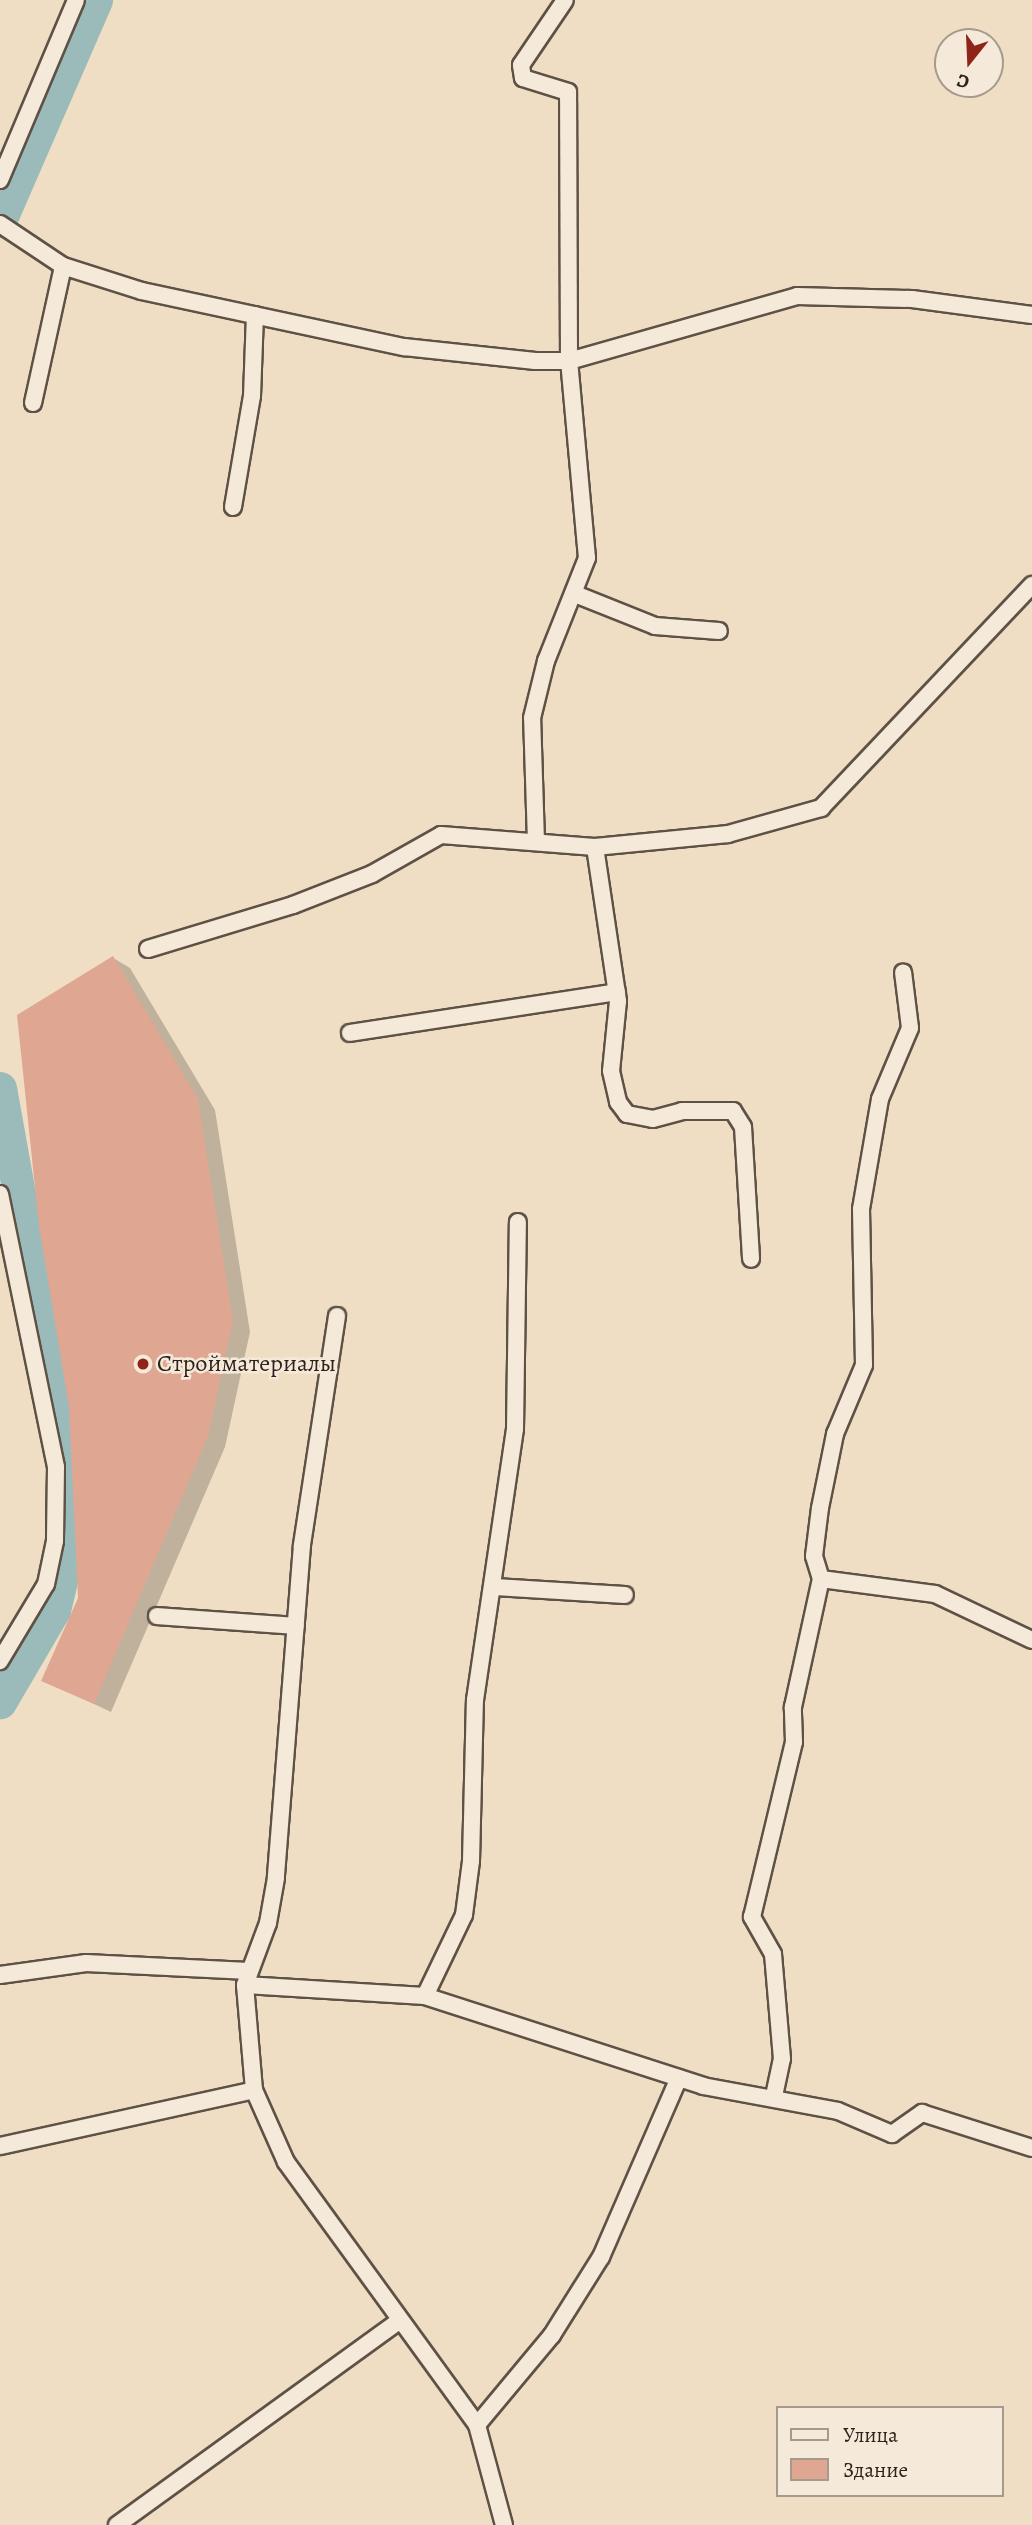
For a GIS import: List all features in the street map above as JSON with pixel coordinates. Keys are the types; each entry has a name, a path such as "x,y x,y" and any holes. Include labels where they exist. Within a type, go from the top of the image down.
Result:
{"street":[{"path":"0,180 76,0"},
{"path":"536,842 532,718 546,661 575,594 587,558 569,361 568,92 523,78 521,65 565,0"},
{"path":"0,224 63,266 255,315 404,346 569,361 797,296 912,299 1032,316"},
{"path":"33,403 63,266"},
{"path":"233,507 252,396 255,315"},
{"path":"148,949 304,900 372,874 441,835 595,847 728,834 821,808 1032,585"},
{"path":"575,594 655,626 719,631"},
{"path":"595,847 617,992 611,1071 627,1114 653,1119 710,1108 733,1111 743,1127 751,1259"},
{"path":"774,2096 782,2059 774,1954 752,1917 794,1742 793,1707 821,1579 814,1556 835,1434 864,1365 861,1209 880,1099 910,1028 903,972"},
{"path":"350,1033 617,992"},
{"path":"0,1194 56,1467 55,1541 46,1584 0,1661"},
{"path":"425,1996 464,1915 475,1700 495,1587 516,1416 518,1222"},
{"path":"337,1316 296,1626 276,1878 268,1923 247,1978 254,2090 286,2162 397,2322 477,2425 504,2525"},
{"path":"821,1579 935,1594 1032,1640"},
{"path":"495,1587 625,1595"},
{"path":"157,1616 296,1626"},
{"path":"0,1975 86,1963 425,1996 679,2078 838,2111 892,2134 922,2113 1032,2147"},
{"path":"477,2425 552,2335 601,2257 679,2078"},
{"path":"0,2146 254,2090"},
{"path":"117,2525 397,2322"}],"building":[{"name":"Стройматериалы","path":"113,956 198,1099 233,1321 208,1436 94,1704 41,1681 78,1598 69,1407 39,1226 17,1015"}],"waterway":[{"path":"0,221 96,0"},
{"path":"0,1088 69,1473 70,1543 54,1610 0,1702"}],"place":[{"name":"Стройматериалы","path":"143,1364"}]}
